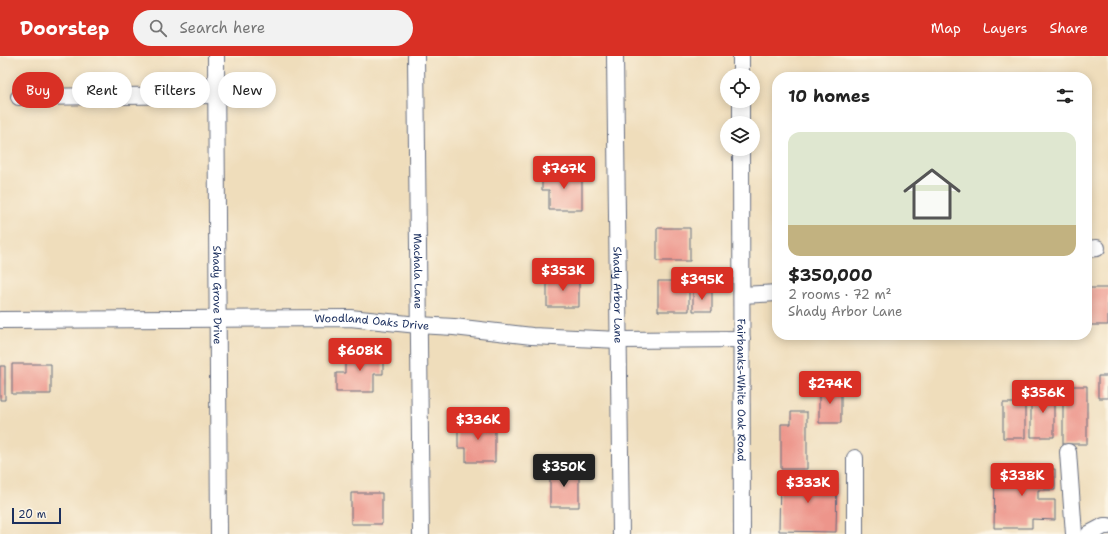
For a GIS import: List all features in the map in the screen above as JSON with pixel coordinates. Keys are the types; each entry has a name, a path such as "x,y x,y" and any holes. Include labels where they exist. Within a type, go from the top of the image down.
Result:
{"street":[{"name":"Shady Grove Drive","path":"216,56 219,534"},
{"name":"Machala Lane","path":"416,56 421,534"},
{"name":"Shady Arbor Lane","path":"615,56 621,534"},
{"path":"741,56 741,68"},
{"path":"64,97 216,95"},
{"name":"Fairbanks-White Oak Road","path":"741,156 742,534"},
{"path":"742,295 772,293"},
{"name":"Woodland Oaks Drive","path":"0,320 350,318 454,327 532,336 618,340 742,339"},
{"path":"1068,452 1074,534"},
{"path":"855,458 855,534"},
{"path":"1089,534 1104,526 1108,526"}],"building":[{"path":"542,171 582,171 582,210 549,210 549,190 542,190"},
{"path":"657,228 690,228 690,261 657,261"},
{"path":"547,277 579,277 579,307 547,307"},
{"path":"658,281 689,281 689,311 658,311"},
{"path":"1092,288 1108,288 1108,325 1092,325"},
{"path":"693,291 712,291 712,311 693,311"},
{"path":"345,352 383,352 383,374 374,374 374,392 336,392 336,373 345,373"},
{"path":"12,364 51,364 51,394 12,394"},
{"path":"0,366 5,366 5,400 0,400"},
{"path":"1098,376 1108,376 1108,398 1098,398"},
{"path":"1063,386 1087,386 1087,444 1063,444"},
{"path":"819,387 841,387 841,423 819,423"},
{"path":"1040,387 1054,387 1054,437 1031,437 1031,396 1040,396"},
{"path":"1003,403 1025,403 1025,438 1003,438"},
{"path":"791,412 807,412 807,469 781,469 781,424 791,424"},
{"path":"458,422 495,422 495,462 466,462 466,448 458,448"},
{"path":"550,469 579,469 579,507 550,507"},
{"path":"995,469 1055,469 1055,490 1038,490 1038,500 1055,500 1055,520 1032,519 1032,528 994,528"},
{"path":"780,477 837,478 836,532 779,531"},
{"path":"351,493 382,493 382,524 351,524"}]}
